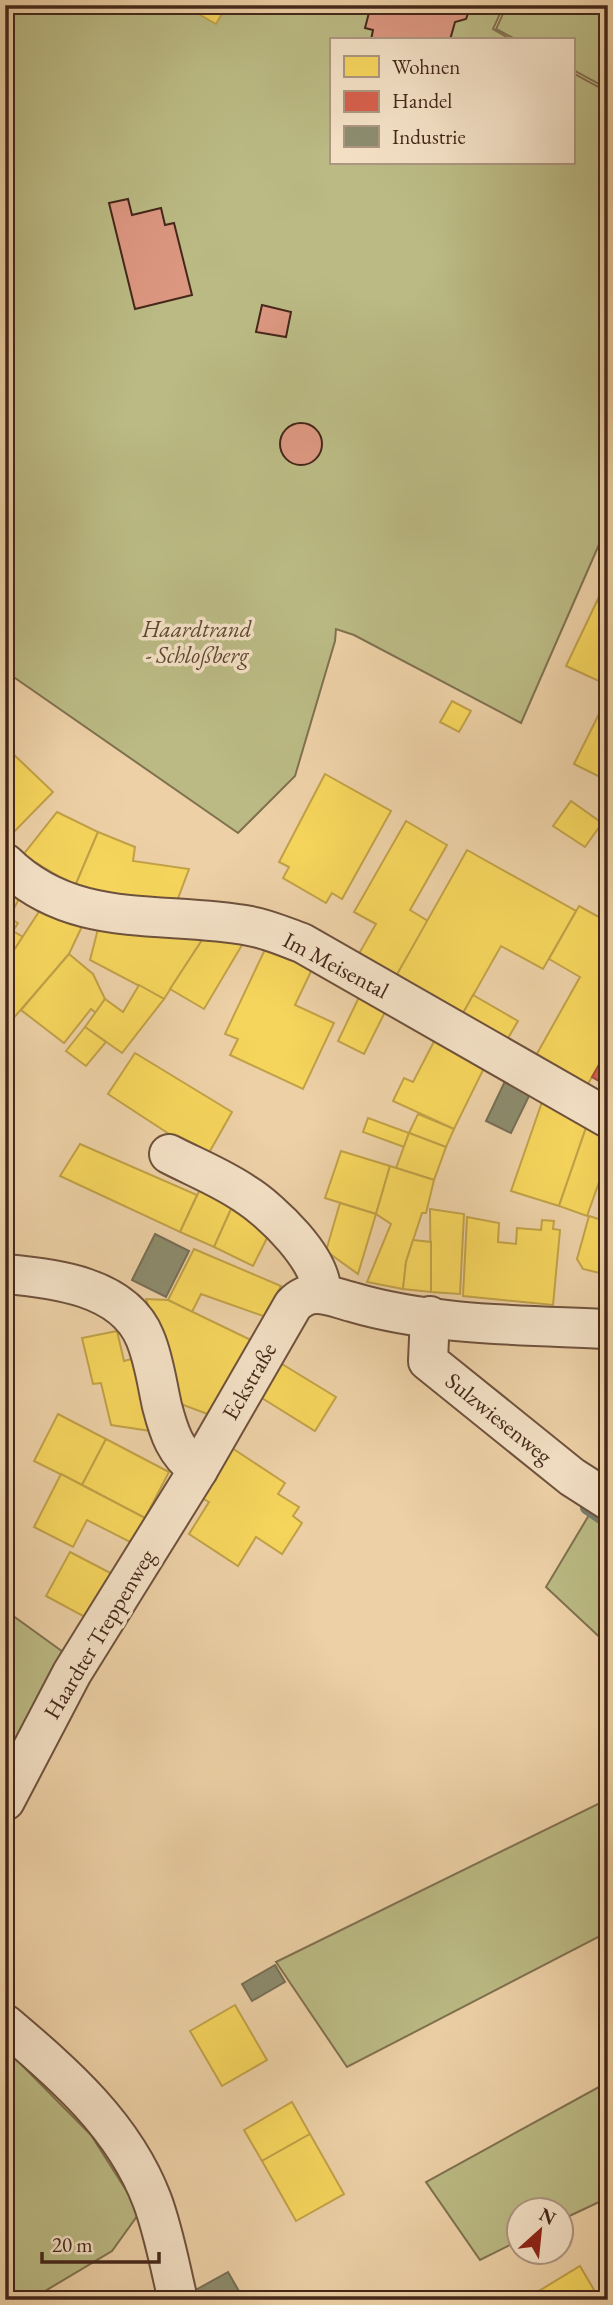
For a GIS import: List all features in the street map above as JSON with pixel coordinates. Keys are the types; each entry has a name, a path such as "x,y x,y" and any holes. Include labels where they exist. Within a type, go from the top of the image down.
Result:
{"street":[{"name":"Im Meisental","path":"5,863 22,879 50,897 76,906 119,914 250,926 302,943 608,1118"},
{"path":"169,1154 247,1194 310,1257 322,1285 321,1293 373,1308 430,1316 608,1329"},
{"path":"5,1274 70,1283 108,1300 136,1321 146,1339 169,1434 183,1458 198,1470"},
{"name":"Eckstraße","path":"198,1470 293,1305 302,1296 321,1293"},
{"name":"Sulzwiesenweg","path":"430,1316 428,1361 572,1477 608,1500"},
{"name":"Haardter Treppenweg","path":"5,1801 72,1673 198,1470"},
{"path":"5,2024 77,2089 109,2123 134,2160 152,2200 178,2300"}],"green space":[{"name":"Haardtrand - Schloßberg","path":"5,5 504,5 493,29 509,38 330,38 330,164 574,164 574,74 608,92 608,285 599,310 608,315 608,524 521,723 354,635 336,629 335,641 295,776 238,833 5,671"},
{"path":"507,5 608,5 608,89 574,71 574,38 513,38 496,29"},
{"path":"595,1505 608,1514 608,1645 546,1587"},
{"path":"5,1610 70,1657 5,1772"},
{"path":"608,1799 608,1932 347,2067 276,1962"},
{"path":"5,2048 91,2135 140,2212 112,2251 30,2300 5,2300"},
{"path":"608,2082 608,2210 599,2202 574,2214 574,2196 504,2196 504,2248 480,2260 426,2182"}],"building: Wohnen":[{"path":"183,5 227,5 216,24"},
{"path":"608,578 608,612 597,601"},
{"path":"597,601 608,612 608,667 601,682 566,666"},
{"path":"608,696 608,781 574,764"},
{"path":"452,701 471,711 459,732 440,722"},
{"path":"9,750 53,792 10,836 5,832 5,754"},
{"path":"325,774 391,811 342,899 332,893 326,903 283,878 289,867 279,862"},
{"path":"571,801 602,823 585,847 553,826"},
{"path":"57,812 98,832 75,886 23,855"},
{"path":"406,821 447,845 410,910 428,921 395,978 357,957 376,924 354,912"},
{"path":"98,832 135,847 133,861 189,869 174,909 75,886"},
{"path":"467,850 576,911 543,969 501,946 462,1015 395,978"},
{"path":"5,886 21,895 9,918 18,923 13,931 23,937 5,964"},
{"path":"579,906 608,922 608,1049 585,1089 534,1059 580,977 549,959"},
{"path":"42,907 85,920 69,954 5,1028 5,964"},
{"path":"99,925 204,937 164,999 90,960"},
{"path":"204,937 245,940 204,1009 170,989"},
{"path":"269,941 315,963 295,1005 334,1023 303,1089 230,1055 238,1039 225,1034"},
{"path":"69,954 93,974 105,999 96,1013 91,1009 64,1043 21,1010"},
{"path":"139,985 164,999 122,1053 85,1027 105,999 123,1012"},
{"path":"361,993 388,1006 364,1054 338,1041"},
{"path":"473,995 518,1021 507,1040 462,1015"},
{"path":"85,1027 106,1042 86,1066 66,1051"},
{"path":"440,1030 489,1058 454,1129 393,1101 404,1078 413,1082"},
{"path":"135,1053 232,1112 206,1158 108,1094"},
{"path":"542,1102 589,1119 559,1206 511,1191"},
{"path":"418,1114 454,1129 446,1147 409,1133"},
{"path":"368,1118 409,1133 404,1147 363,1132"},
{"path":"589,1119 608,1131 608,1157 587,1216 559,1206"},
{"path":"409,1133 446,1147 434,1180 396,1168"},
{"path":"80,1144 197,1195 180,1232 60,1176"},
{"path":"341,1151 390,1166 376,1214 325,1198"},
{"path":"390,1166 434,1180 426,1213 422,1213 406,1262 403,1289 367,1282 391,1224 376,1214"},
{"path":"203,1183 236,1198 214,1247 180,1232"},
{"path":"236,1198 275,1222 253,1266 214,1247"},
{"path":"340,1203 376,1214 358,1274 326,1251"},
{"path":"430,1209 464,1214 460,1294 431,1292"},
{"path":"589,1216 608,1222 608,1275 583,1269 577,1259"},
{"path":"467,1217 499,1223 498,1242 516,1244 517,1228 541,1230 542,1220 554,1221 553,1229 560,1230 553,1305 463,1296"},
{"path":"413,1240 431,1242 431,1292 403,1289 406,1262"},
{"path":"194,1249 281,1286 266,1317 201,1294 192,1312 168,1300"},
{"path":"146,1299 168,1300 255,1342 218,1418 170,1400 175,1388"},
{"path":"117,1331 124,1361 146,1355 164,1433 111,1425 101,1383 93,1384 82,1338"},
{"path":"277,1361 336,1397 315,1431 257,1395"},
{"path":"58,1414 106,1439 82,1485 34,1461"},
{"path":"106,1439 169,1472 145,1518 82,1485"},
{"path":"232,1448 285,1483 278,1494 299,1507 293,1516 302,1523 282,1554 256,1537 238,1566 189,1534 209,1502 200,1497"},
{"path":"61,1474 145,1518 132,1543 87,1520 73,1547 34,1527"},
{"path":"70,1552 120,1578 96,1623 46,1596"},
{"path":"235,2005 267,2060 222,2086 190,2031"},
{"path":"292,2102 310,2134 262,2161 244,2130"},
{"path":"310,2134 344,2194 296,2221 262,2161"},
{"path":"580,2266 600,2300 524,2300"}],"building: Handel":[{"path":"608,1049 608,1086 592,1077"}],"building: Industrie":[{"path":"506,1079 531,1092 511,1133 486,1121"},
{"path":"155,1234 189,1251 166,1297 132,1280"},
{"path":"275,1965 285,1982 252,2001 242,1984"},
{"path":"228,2272 244,2300 197,2300 192,2292"}],"building: Sonstige":[{"path":"371,5 470,5 466,19 455,22 451,38 371,38 373,30 365,28"},
{"path":"128,199 132,215 161,208 165,225 174,223 192,295 135,309 109,203"},
{"path":"262,305 291,312 286,337 256,332"},
{"path":"301,423 316,429 322,444 316,459 301,465 286,459 280,444 286,429"}],"waterway":[{"path":"586,1508 608,1523"}]}
